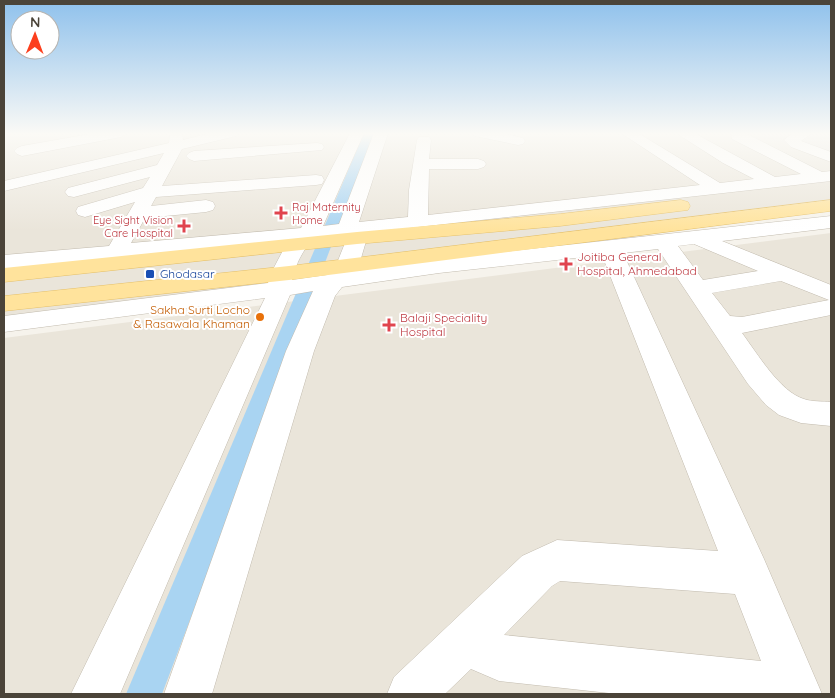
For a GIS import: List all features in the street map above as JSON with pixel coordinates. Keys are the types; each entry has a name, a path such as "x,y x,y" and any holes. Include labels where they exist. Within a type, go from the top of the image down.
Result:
{"main road":[{"path":"4,275 352,234 560,220 827,181"},
{"path":"339,271 831,205"},
{"path":"4,304 284,278"}],"street":[{"path":"4,186 43,166"},
{"path":"74,192 159,166"},
{"path":"116,252 150,192 170,166"},
{"path":"206,243 226,200 225,166"},
{"path":"95,694 302,239 313,226 342,166"},
{"path":"188,694 300,351 323,295 339,271 352,234 348,224 369,166"},
{"path":"418,221 418,190 421,166"},
{"path":"680,166 716,188"},
{"path":"740,166 772,182"},
{"path":"794,166 827,181"},
{"path":"85,211 150,192 226,200 296,197 309,180 226,200 138,213"},
{"path":"352,234 418,221 772,182 827,181"},
{"path":"4,324 284,278 339,271 439,266 831,222"},
{"path":"693,237 831,293"},
{"path":"4,262 206,243 302,239"},
{"path":"662,241 698,288 766,385 783,402 796,409 809,413 831,414"},
{"path":"470,637 481,649 499,658 796,691 749,574 610,248"},
{"path":"698,288 776,275"},
{"path":"723,324 742,324 831,307"},
{"path":"411,694 537,571 557,560 749,574"}],"shaded area":[{"path":"4,166 831,166 831,208 333,281 4,323"},
{"path":"831,233 831,694 4,694 4,338"}],"waterway":[{"path":"144,694 356,166"}],"place":[{"name":"Raj Maternity Home","path":"281,213"},
{"name":"Eye Sight Vision Care Hospital","path":"184,226"},
{"name":"Joitiba General Hospital, Ahmedabad","path":"566,264"},
{"name":"Ghodasar","path":"150,274"},
{"name":"Sakha Surti Locho & Rasawala Khaman","path":"260,317"},
{"name":"Balaji Speciality Hospital","path":"389,325"}]}
